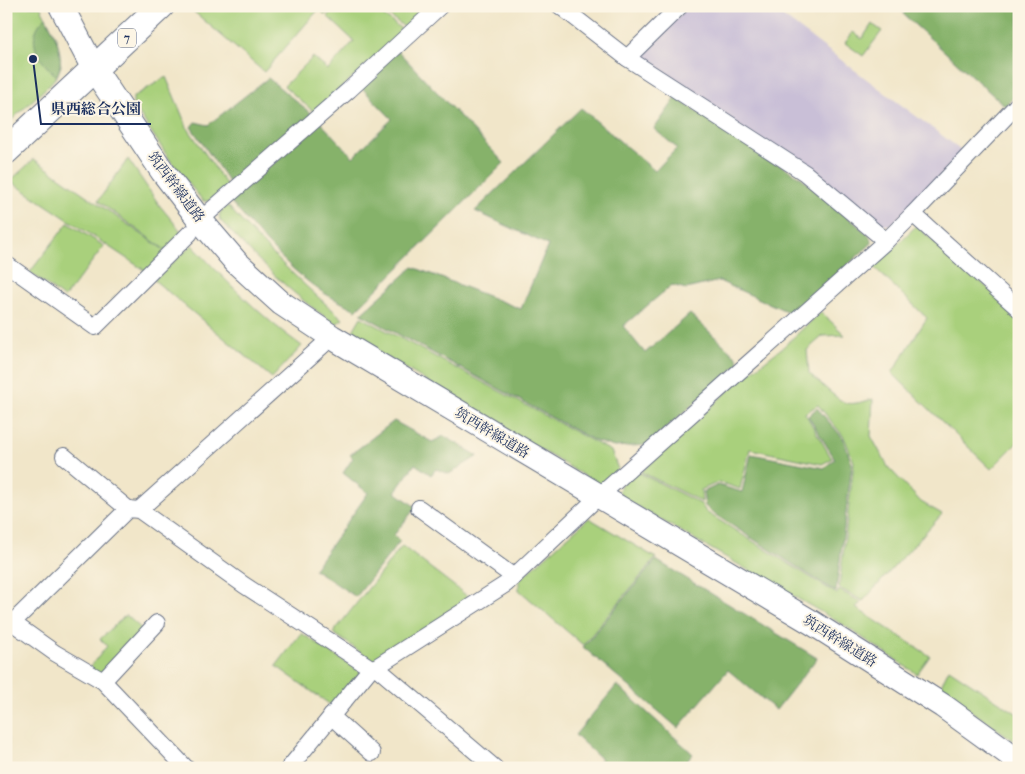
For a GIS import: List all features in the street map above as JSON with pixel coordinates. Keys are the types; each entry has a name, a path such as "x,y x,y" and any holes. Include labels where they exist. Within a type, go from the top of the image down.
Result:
{"main road":[{"name":"7","path":"6,152 161,6"}],"street":[{"name":"筑西幹線道路","path":"61,6 94,70 163,172 195,226 282,304 332,337 598,497 811,622 943,706 1019,761"},
{"path":"6,264 95,327 195,226 349,90 440,6"},
{"path":"560,6 627,58 805,173 886,241"},
{"path":"627,58 680,6"},
{"path":"289,768 374,667 506,584 598,497 886,241 1019,103"},
{"path":"913,214 1019,309"},
{"path":"186,768 103,682 56,653 9,620 332,337"},
{"path":"64,456 134,509 244,585 374,667 495,768"},
{"path":"419,508 514,577"},
{"path":"103,682 157,623"},
{"path":"331,716 372,753"}],"shaded area":[{"path":"689,6 769,6 964,152 891,225 875,225 640,58 642,52"}],"green space":[{"path":"6,6 40,6 57,39 61,66 57,76 48,86 6,125"},
{"path":"196,6 334,6 325,15 319,9 264,72 192,10"},
{"path":"336,6 371,6 404,31 314,112 284,86 313,57 328,70 354,41 327,16"},
{"path":"376,6 413,6 424,14 407,29"},
{"path":"908,6 1019,6 1019,92 1005,106 903,14"},
{"path":"46,17 56,38 60,53 57,76 39,56 34,41 39,25"},
{"path":"872,24 882,31 863,56 845,43 853,32 862,39"},
{"path":"398,51 504,163 356,310 315,287 303,278 270,246 230,201 320,122 353,157 392,119 360,86"},
{"path":"166,77 187,127 228,187 214,201 203,201 172,163 133,104 133,97"},
{"path":"268,78 314,116 231,185 191,127 195,122 208,125"},
{"path":"676,98 803,179 869,235 872,243 793,314 719,281 686,289 672,285 623,326 645,353 690,314 737,357 739,364 647,445 614,447 595,441 361,314 413,267 521,309 548,245 475,211 581,108 655,171 677,148 654,129"},
{"path":"34,159 167,252 147,272 10,181"},
{"path":"128,159 160,206 185,236 168,252 98,201"},
{"path":"228,206 283,264 343,319 336,324 289,289 260,262 220,220 220,213"},
{"path":"68,223 104,246 64,298 30,272"},
{"path":"916,226 1019,315 1019,441 991,469 892,373 927,318 874,267"},
{"path":"192,245 258,311 302,346 272,378 154,280"},
{"path":"821,312 845,335 823,336 807,350 809,373 832,394 846,403 873,399 871,436 888,467 921,502 942,514 863,601 839,588 854,462 844,437 818,405 805,413 832,459 822,464 750,449 740,489 719,482 701,490 702,502 641,472 733,386 783,347"},
{"path":"361,317 611,451 618,469 601,486 353,337 354,329"},
{"path":"817,408 843,438 852,464 836,592 711,512 705,506 703,492 718,485 742,492 751,454 824,468 835,459 808,416"},
{"path":"394,421 432,442 444,436 478,456 449,474 436,469 431,475 415,464 395,492 416,507 394,535 400,541 356,597 314,569 368,493 343,473 353,458 350,455"},
{"path":"636,471 701,504 706,512 837,594 839,590 861,602 856,608 930,656 917,674 842,624 621,497 619,491 621,485"},
{"path":"589,518 656,558 583,645 519,590 519,580"},
{"path":"402,546 471,599 375,662 333,633"},
{"path":"656,560 817,658 776,710 728,670 678,728 583,647"},
{"path":"126,615 145,632 103,678 88,670 107,646 100,639"},
{"path":"301,633 361,672 332,706 276,666"},
{"path":"949,669 1019,715 1019,735 1015,741 939,689"},
{"path":"617,685 693,754 681,768 594,768 601,759 575,735"}],"place":[{"name":"県西総合公園","path":"33,59"}]}
